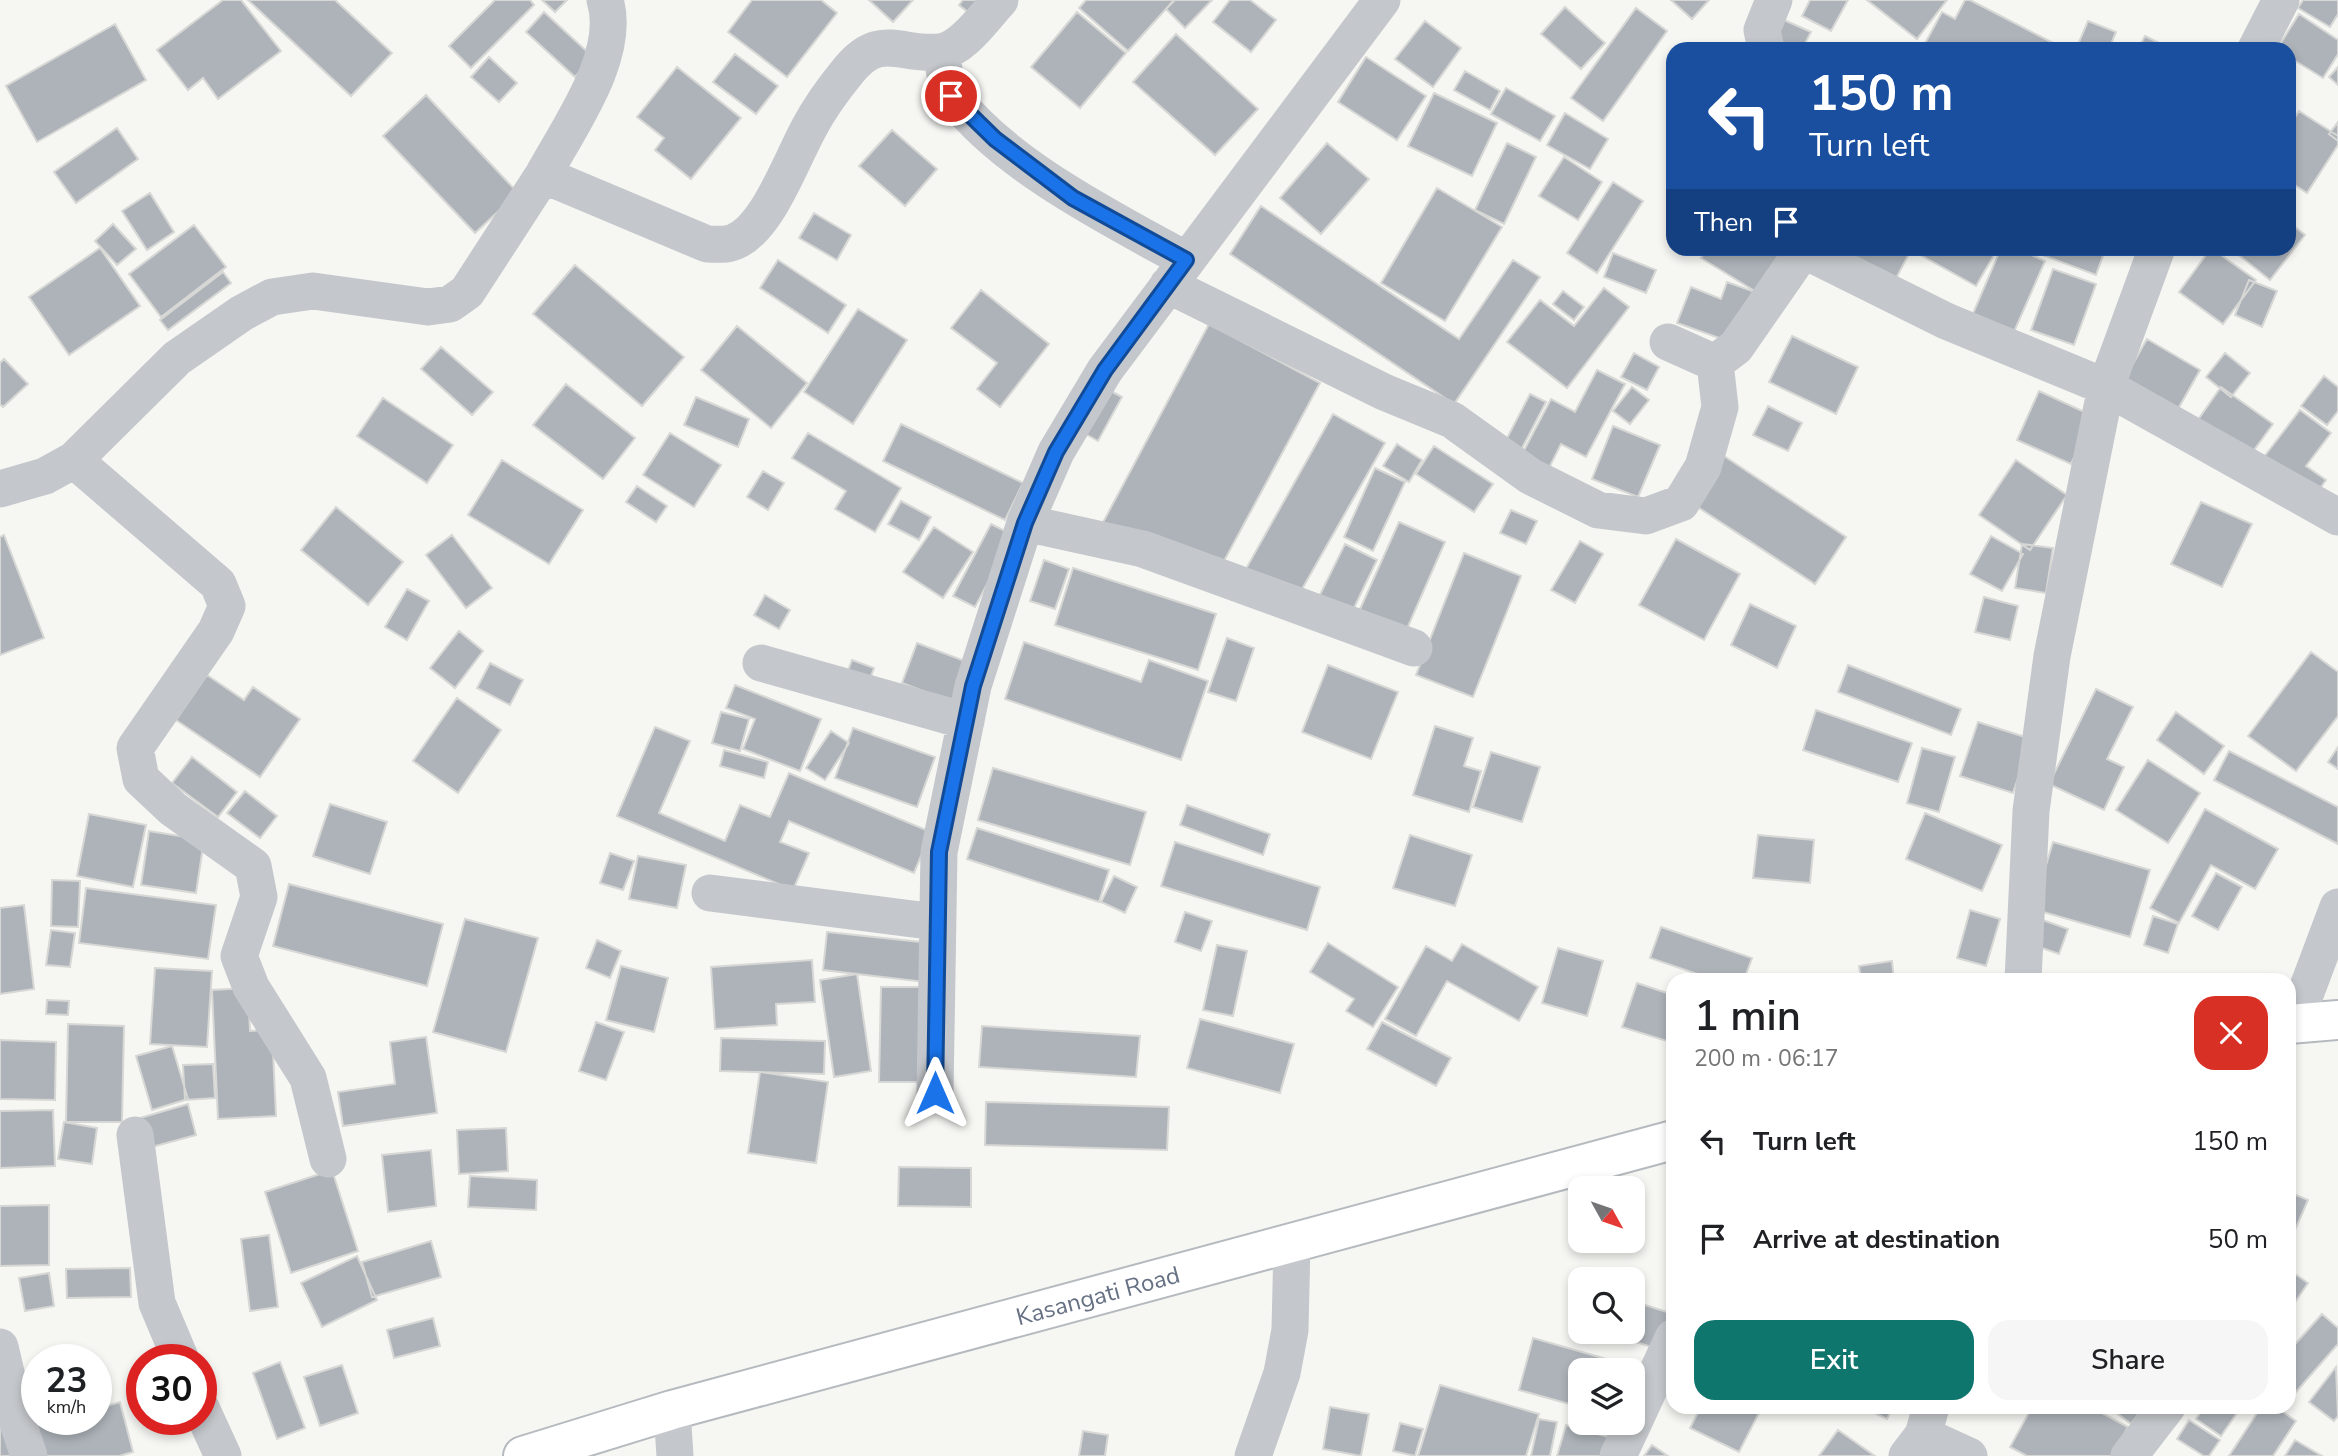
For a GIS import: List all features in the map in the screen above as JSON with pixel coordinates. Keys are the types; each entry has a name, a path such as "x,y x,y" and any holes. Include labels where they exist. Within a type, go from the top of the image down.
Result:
{"street":[{"path":"0,489 45,475 74,460 177,358 242,313 272,297 313,291 428,307 450,304 467,292 543,175 604,58 610,29 605,0"},
{"path":"543,175 707,244 725,245 739,240 755,226 772,200 811,125 862,54 889,46 941,52 968,34 1000,0"},
{"path":"935,1093 939,852 973,686 1025,523 1056,452 1105,370 1382,0"},
{"path":"1765,42 1762,30 1774,0"},
{"path":"2260,42 2281,0"},
{"path":"941,52 951,96 995,139 1177,272 1384,392 1452,420 1530,476 1598,510 1646,516 1681,503 1703,467 1720,407 1715,363"},
{"path":"1715,363 1736,347 1797,256"},
{"path":"1813,256 1946,321 2106,387 2338,517"},
{"path":"2023,973 2031,811 2052,656 2106,387 2154,256"},
{"path":"1668,342 1715,363"},
{"path":"74,460 218,584 227,606 216,631 135,748 141,779 173,808 253,866 259,897 239,956 251,988 309,1078 328,1159"},
{"path":"1025,523 1143,549 1414,648"},
{"path":"761,663 966,721"},
{"path":"709,893 936,922"},
{"path":"2296,1012 2338,907"},
{"path":"2296,1024 2338,1020"},
{"path":"135,1135 156,1303 174,1344"},
{"name":"Kasangati Road","path":"523,1456 672,1410 1666,1142"},
{"path":"1253,1456 1282,1373 1290,1330 1292,1244"},
{"path":"0,1347 17,1420 29,1456"},
{"path":"1618,1456 1666,1353"},
{"path":"672,1410 675,1456"},
{"path":"2129,1456 2162,1414"},
{"path":"1920,1433 1969,1456"},
{"path":"213,1435 223,1456"}],"building":[{"path":"223,0 241,0 281,51 218,99 203,78 188,90 157,50"},
{"path":"248,0 335,0 392,53 351,96"},
{"path":"495,0 530,0 534,5 471,68 449,46"},
{"path":"542,0 567,0 555,12"},
{"path":"752,0 821,0 837,13 787,77 728,32"},
{"path":"869,0 913,0 893,22"},
{"path":"963,0 1002,0 983,24 959,5"},
{"path":"1086,0 1174,0 1128,51 1079,8"},
{"path":"1175,0 1212,0 1185,28 1166,9"},
{"path":"1230,0 1250,0 1276,20 1251,52 1213,22"},
{"path":"1671,0 1709,0 1692,19"},
{"path":"1810,0 1848,0 1831,31 1802,16"},
{"path":"1867,0 1947,0 1917,39"},
{"path":"1965,0 1970,0 2051,42 1926,42 1942,12 1955,19"},
{"path":"2303,0 2338,0 2338,14 2330,27 2298,8"},
{"path":"1565,7 1605,43 1581,69 1541,34"},
{"path":"1636,8 1667,31 1603,121 1571,98"},
{"path":"544,12 593,57 575,77 526,32"},
{"path":"1077,12 1126,53 1080,108 1031,67"},
{"path":"2299,14 2338,40 2338,54 2323,78 2296,61 2296,42 2281,42"},
{"path":"1784,20 1811,32 1806,42 1773,42"},
{"path":"1425,21 1461,48 1433,87 1395,59"},
{"path":"2088,21 2116,32 2112,42 2079,42"},
{"path":"115,24 146,80 37,142 6,86"},
{"path":"1176,34 1258,109 1215,155 1133,82"},
{"path":"2145,36 2157,42 2142,42"},
{"path":"735,54 778,86 756,114 713,82"},
{"path":"489,57 517,83 499,102 471,77"},
{"path":"1366,57 1426,96 1397,140 1338,102"},
{"path":"677,67 741,118 691,179 655,150 664,138 637,117"},
{"path":"2338,67 2338,85 2329,77"},
{"path":"1465,71 1500,91 1490,110 1454,90"},
{"path":"1506,88 1555,116 1540,141 1491,114"},
{"path":"1434,93 1497,123 1472,176 1408,146"},
{"path":"426,95 518,193 475,233 383,136"},
{"path":"2299,111 2338,136 2338,145 2307,193 2296,186 2296,116"},
{"path":"1565,113 1608,139 1590,169 1547,145"},
{"path":"2338,122 2338,141 2329,134"},
{"path":"117,128 138,159 76,203 54,172"},
{"path":"892,130 937,169 905,206 859,166"},
{"path":"1327,143 1369,179 1321,234 1280,198"},
{"path":"1507,143 1536,157 1504,224 1475,210"},
{"path":"1564,157 1602,182 1578,220 1539,196"},
{"path":"1613,182 1643,201 1597,273 1567,253"},
{"path":"1437,188 1502,227 1445,321 1381,283"},
{"path":"150,193 174,232 147,250 122,211"},
{"path":"1261,206 1459,339 1513,260 1540,277 1454,404 1230,254"},
{"path":"814,213 851,235 837,260 799,238"},
{"path":"113,224 136,249 117,265 95,241"},
{"path":"194,225 226,267 161,317 129,274"},
{"path":"2296,228 2305,235 2296,247"},
{"path":"100,248 140,306 69,355 29,297"},
{"path":"1613,253 1656,270 1646,293 1604,277"},
{"path":"1702,256 1780,256 1758,293 1701,258"},
{"path":"1837,256 1908,256 1892,286"},
{"path":"1922,256 1993,256 1976,286"},
{"path":"1998,256 2033,256 2045,261 2010,341 1969,323"},
{"path":"2045,256 2103,256 2096,275"},
{"path":"2205,256 2222,256 2256,280 2223,324 2179,292"},
{"path":"2240,256 2289,256 2270,280"},
{"path":"778,260 846,305 828,333 760,288"},
{"path":"575,265 684,357 642,406 533,314"},
{"path":"2053,269 2096,284 2074,345 2031,330"},
{"path":"223,272 231,283 168,330 160,320"},
{"path":"2249,280 2277,291 2262,327 2235,315"},
{"path":"1727,282 1755,292 1736,344 1677,323 1691,287 1721,299"},
{"path":"1604,288 1629,307 1567,388 1507,342 1540,300 1574,326"},
{"path":"981,290 1049,344 1000,407 977,389 997,363 951,328"},
{"path":"1563,291 1584,307 1574,320 1553,304"},
{"path":"858,309 907,340 853,424 804,392"},
{"path":"1209,324 1320,383 1210,587 1100,528"},
{"path":"737,326 807,383 771,428 701,370"},
{"path":"1792,336 1858,367 1836,414 1769,382"},
{"path":"2147,339 2200,370 2174,416 2121,385"},
{"path":"441,347 493,392 472,415 421,369"},
{"path":"1634,353 1659,367 1647,390 1621,377"},
{"path":"2225,353 2250,373 2231,397 2206,377"},
{"path":"4,359 28,384 3,407 0,404 0,363"},
{"path":"1597,370 1625,384 1586,457 1561,444 1547,472 1520,458 1551,399 1575,412"},
{"path":"2324,376 2338,387 2338,411 2327,425 2301,406"},
{"path":"566,384 635,438 603,479 533,425"},
{"path":"1632,387 1649,400 1630,424 1613,411"},
{"path":"2221,387 2273,424 2246,461 2195,424"},
{"path":"1107,389 1122,397 1098,441 1082,432"},
{"path":"2039,391 2093,416 2071,464 2017,440"},
{"path":"1530,394 1546,402 1519,454 1503,446"},
{"path":"696,397 749,419 738,447 684,425"},
{"path":"383,398 453,445 427,483 357,436"},
{"path":"1768,406 1802,423 1788,451 1753,435"},
{"path":"2300,410 2331,433 2306,466 2326,480 2311,501 2260,462"},
{"path":"1333,414 1385,443 1289,612 1238,583"},
{"path":"901,424 1023,483 1005,520 883,461"},
{"path":"1613,426 1660,445 1638,497 1592,479"},
{"path":"670,433 721,465 694,507 643,475"},
{"path":"808,433 901,488 875,532 835,509 846,491 792,458"},
{"path":"1397,444 1422,460 1409,482 1383,466"},
{"path":"1434,446 1493,484 1474,512 1416,474"},
{"path":"1724,456 1846,537 1815,584 1693,504"},
{"path":"502,460 583,510 549,564 468,515"},
{"path":"2016,460 2067,495 2030,550 1979,515"},
{"path":"1375,468 1405,482 1373,551 1344,537"},
{"path":"763,471 784,483 768,510 747,497"},
{"path":"637,486 667,506 656,522 626,502"},
{"path":"901,501 931,517 919,540 888,524"},
{"path":"2201,502 2252,524 2222,587 2171,564"},
{"path":"336,507 403,562 368,605 301,550"},
{"path":"1511,510 1537,521 1526,544 1500,533"},
{"path":"1399,522 1445,542 1399,647 1352,627"},
{"path":"991,524 1013,535 975,607 953,596"},
{"path":"934,527 973,552 943,598 903,572"},
{"path":"4,535 44,638 0,655 0,537"},
{"path":"452,535 492,588 466,608 426,555"},
{"path":"1991,536 2023,554 2002,591 1970,574"},
{"path":"1676,539 1740,574 1704,640 1639,605"},
{"path":"1580,541 1603,554 1575,603 1551,590"},
{"path":"1345,544 1377,560 1339,639 1306,623"},
{"path":"2022,544 2053,548 2046,593 2015,588"},
{"path":"1464,553 1521,576 1473,697 1416,675"},
{"path":"1044,560 1069,569 1055,609 1030,601"},
{"path":"1073,568 1216,614 1198,670 1055,625"},
{"path":"407,589 429,601 407,640 385,627"},
{"path":"765,595 790,610 779,629 754,615"},
{"path":"1984,597 2018,606 2010,640 1975,632"},
{"path":"1750,604 1796,626 1777,668 1731,645"},
{"path":"459,631 483,651 455,688 430,668"},
{"path":"1227,638 1254,648 1236,701 1208,692"},
{"path":"1024,642 1141,682 1149,660 1208,681 1181,760 1005,699"},
{"path":"917,643 970,663 954,703 902,683"},
{"path":"2311,652 2338,672 2338,716 2296,771 2248,736"},
{"path":"852,660 874,668 862,700 840,692"},
{"path":"490,663 523,680 510,705 477,688"},
{"path":"1328,665 1398,692 1371,759 1302,732"},
{"path":"1848,665 1961,709 1951,735 1838,692"},
{"path":"207,675 244,700 253,687 300,719 260,777 176,720"},
{"path":"735,685 821,719 800,771 743,749 755,719 726,708"},
{"path":"2096,689 2133,707 2107,759 2124,767 2104,810 2049,784"},
{"path":"457,698 501,730 458,793 413,761"},
{"path":"1816,710 1912,743 1898,782 1803,750"},
{"path":"721,712 749,719 740,751 712,743"},
{"path":"2176,712 2224,746 2204,774 2157,740"},
{"path":"1978,722 2031,739 2013,793 1960,776"},
{"path":"1435,726 1473,738 1464,766 1481,771 1469,812 1413,795"},
{"path":"655,727 690,741 659,813 725,841 740,805 770,817 789,773 931,832 914,873 789,821 780,842 809,853 793,890 617,816"},
{"path":"853,728 935,757 917,807 835,778"},
{"path":"831,731 849,743 825,780 806,768"},
{"path":"2338,747 2338,769 2328,762"},
{"path":"1922,748 1955,757 1939,812 1907,803"},
{"path":"724,750 768,762 764,778 720,766"},
{"path":"2229,751 2338,807 2338,844 2214,780"},
{"path":"1491,752 1540,767 1522,822 1473,807"},
{"path":"192,757 237,792 218,817 172,783"},
{"path":"2148,760 2200,793 2168,843 2116,810"},
{"path":"993,768 1146,812 1130,865 978,820"},
{"path":"245,791 277,816 260,838 227,813"},
{"path":"330,804 387,822 370,874 313,856"},
{"path":"1187,805 1270,834 1263,855 1180,825"},
{"path":"2205,809 2278,849 2255,889 2211,865 2179,923 2150,908"},
{"path":"1925,813 2002,845 1982,891 1906,859"},
{"path":"89,814 146,825 133,887 77,876"},
{"path":"977,828 1109,870 1099,902 967,859"},
{"path":"149,831 204,840 196,893 141,885"},
{"path":"1410,835 1472,855 1455,906 1393,888"},
{"path":"1758,835 1814,840 1810,883 1753,878"},
{"path":"1175,842 1320,887 1307,930 1161,886"},
{"path":"2053,842 2150,870 2130,937 2033,909"},
{"path":"610,853 634,861 623,890 600,883"},
{"path":"638,856 686,865 677,908 629,899"},
{"path":"2216,873 2242,887 2218,930 2192,916"},
{"path":"1114,876 1137,887 1125,913 1101,902"},
{"path":"52,880 80,881 78,927 51,926"},
{"path":"289,884 443,924 427,986 273,946"},
{"path":"86,888 216,905 208,959 79,943"},
{"path":"24,905 34,989 0,994 0,908"},
{"path":"1970,910 2000,919 1986,966 1957,958"},
{"path":"1185,912 1212,921 1201,951 1175,942"},
{"path":"2153,916 2178,924 2168,953 2144,945"},
{"path":"465,919 538,938 506,1052 433,1032"},
{"path":"2040,919 2068,929 2059,954 2031,944"},
{"path":"1661,927 1752,958 1747,973 1694,973 1650,958"},
{"path":"51,930 75,933 70,967 46,965"},
{"path":"827,932 930,943 925,982 823,970"},
{"path":"597,940 621,951 610,978 586,968"},
{"path":"1328,943 1398,987 1373,1027 1346,1011 1354,999 1310,972"},
{"path":"1462,944 1538,987 1519,1021 1447,981 1416,1036 1385,1019 1426,946 1452,961"},
{"path":"1217,945 1247,951 1233,1016 1203,1010"},
{"path":"1558,948 1603,961 1587,1016 1542,1003"},
{"path":"812,960 815,1002 776,1004 777,1025 715,1029 711,967"},
{"path":"1892,961 1893,973 1860,973 1859,966"},
{"path":"621,966 668,978 654,1032 606,1020"},
{"path":"155,968 212,971 207,1047 150,1044"},
{"path":"857,974 871,1071 834,1077 820,980"},
{"path":"1637,983 1666,993 1666,1041 1622,1027"},
{"path":"881,987 924,987 922,1082 879,1082"},
{"path":"248,988 250,1031 272,1030 276,1116 218,1119 212,990"},
{"path":"47,1000 69,1001 68,1015 46,1014"},
{"path":"1200,1019 1294,1044 1280,1093 1187,1068"},
{"path":"596,1022 624,1032 606,1080 579,1071"},
{"path":"1382,1022 1451,1058 1436,1086 1367,1049"},
{"path":"68,1024 124,1026 122,1122 66,1122"},
{"path":"982,1026 1140,1036 1136,1077 979,1067"},
{"path":"426,1037 437,1113 343,1126 338,1092 395,1084 390,1042"},
{"path":"721,1038 825,1041 824,1074 720,1071"},
{"path":"0,1040 56,1042 55,1100 0,1099"},
{"path":"172,1046 188,1099 152,1110 136,1056"},
{"path":"213,1064 215,1098 185,1100 183,1065"},
{"path":"760,1072 828,1082 816,1163 748,1153"},
{"path":"986,1102 1169,1107 1167,1150 985,1145"},
{"path":"188,1104 196,1135 148,1148 140,1118"},
{"path":"53,1110 55,1166 0,1168 0,1111"},
{"path":"64,1122 97,1128 92,1164 58,1159"},
{"path":"506,1128 508,1171 459,1174 457,1130"},
{"path":"431,1150 436,1206 388,1212 382,1155"},
{"path":"899,1167 971,1168 971,1207 898,1206"},
{"path":"332,1170 358,1251 291,1273 265,1192"},
{"path":"470,1176 537,1180 536,1210 468,1207"},
{"path":"2296,1195 2308,1200 2296,1228"},
{"path":"49,1205 49,1265 0,1266 0,1206"},
{"path":"269,1235 278,1307 250,1311 241,1239"},
{"path":"431,1241 441,1277 372,1297 362,1262"},
{"path":"357,1256 377,1300 322,1327 301,1283"},
{"path":"130,1268 131,1297 67,1298 66,1269"},
{"path":"49,1273 54,1306 25,1311 19,1278"},
{"path":"2296,1275 2308,1283 2296,1301"},
{"path":"1645,1305 1666,1312 1666,1335 1661,1350 1642,1344 1645,1344"},
{"path":"2322,1314 2338,1328 2338,1344 2296,1392 2296,1343"},
{"path":"433,1318 440,1346 394,1358 387,1330"},
{"path":"1533,1338 1603,1358 1568,1358 1568,1404 1519,1390"},
{"path":"280,1362 305,1428 277,1439 253,1373"},
{"path":"342,1365 358,1413 320,1426 304,1377"},
{"path":"2336,1367 2338,1416 2334,1421 2309,1402"},
{"path":"1440,1385 1539,1414 1526,1456 1418,1456"},
{"path":"120,1402 126,1435 129,1435 133,1452 119,1456 44,1456 38,1435 112,1435 112,1404"},
{"path":"1330,1407 1369,1414 1361,1456 1323,1449"},
{"path":"1697,1414 1758,1414 1739,1452 1690,1428"},
{"path":"1877,1414 1890,1414 1887,1419"},
{"path":"2028,1414 2104,1414 2128,1427 2112,1456 2027,1456 2010,1447"},
{"path":"2118,1414 2139,1414 2131,1424"},
{"path":"2199,1414 2236,1414 2221,1436 2196,1419"},
{"path":"2256,1414 2286,1414 2296,1421 2273,1456 2229,1456"},
{"path":"1539,1419 1557,1422 1550,1456 1531,1456"},
{"path":"0,1420 11,1456 0,1456"},
{"path":"2189,1420 2220,1440 2209,1456 2204,1456 2177,1439"},
{"path":"1400,1423 1423,1429 1415,1456 1393,1451"},
{"path":"1566,1425 1568,1435 1608,1437 1602,1456 1557,1456"},
{"path":"1838,1430 1875,1456 1819,1456"},
{"path":"1083,1431 1108,1435 1105,1456 1079,1456"},
{"path":"2295,1440 2322,1456 2285,1456"},
{"path":"1652,1445 1668,1456 1644,1456"}],"route":[{"path":"935,1093 939,852 973,686 1025,523 1056,452 1105,370 1186,260 1073,198 995,139 951,96"}]}
